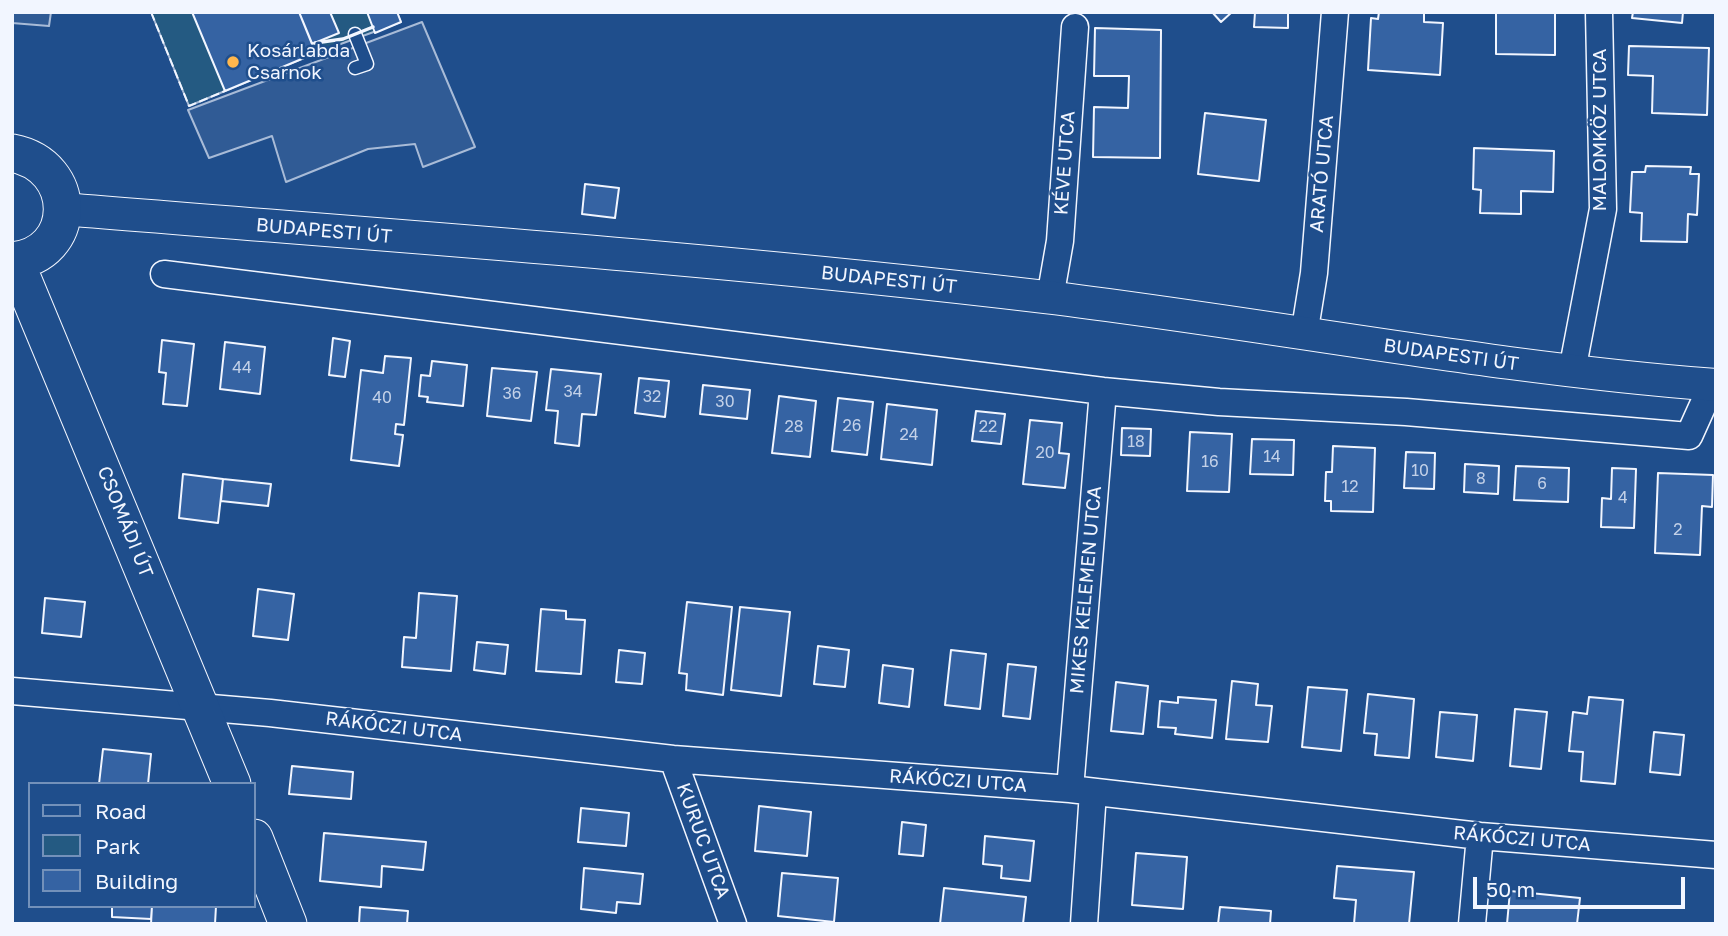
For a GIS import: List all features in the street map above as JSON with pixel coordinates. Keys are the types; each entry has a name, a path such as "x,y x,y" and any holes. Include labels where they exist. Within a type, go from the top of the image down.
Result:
{"main road":[{"path":"12,153 26,155 41,163 53,176 61,192 63,209 56,233 49,244 28,258 14,261"},
{"name":"CSOMÁDI ÚT","path":"14,261 231,782"},
{"path":"256,843 288,924"}],"street":[{"name":"ARATÓ UTCA","path":"1304,335 1314,273 1335,12"},
{"name":"MALOMKÖZ UTCA","path":"1572,371 1603,209 1599,12"},
{"name":"KÉVE UTCA","path":"1050,298 1060,240 1075,27"},
{"name":"BUDAPESTI ÚT","path":"63,209 813,271 1050,298 1572,371 1714,385 1689,436 1406,412 1219,402 1103,391 164,274"},
{"name":"MIKES KELEMEN UTCA","path":"1084,924 1081,791 1103,391"},
{"name":"RÁKÓCZI UTCA","path":"12,691 270,713 673,759 1081,791 1480,836 1716,855"},
{"name":"KURUC UTCA","path":"673,759 733,924"},
{"path":"1472,924 1480,836"}],"lane":[{"path":"355,34 367,64 355,68"}],"green space":[{"name":"Kosárlabda Csarnok","path":"151,12 397,12 401,22 316,53 189,106"}],"shaded area":[{"path":"12,12 51,12 49,26 12,23"},
{"path":"422,22 475,147 423,167 415,144 368,149 286,182 272,136 209,158 188,110"}],"building":[{"path":"192,12 299,12 316,53 225,91"},
{"path":"299,12 330,12 339,33 312,44"},
{"path":"367,12 397,12 401,22 375,33"},
{"path":"1212,12 1232,12 1221,22"},
{"path":"1255,12 1288,12 1288,28 1254,27"},
{"path":"1379,12 1424,12 1424,22 1443,23 1440,75 1368,70 1371,18 1378,19"},
{"path":"1496,12 1555,12 1555,55 1496,54"},
{"path":"1633,12 1683,12 1682,23 1632,18"},
{"path":"1095,28 1161,30 1160,158 1093,157 1094,107 1128,108 1129,76 1094,76"},
{"path":"1629,46 1709,48 1707,115 1652,113 1653,76 1628,75"},
{"path":"1205,113 1266,120 1259,181 1198,174"},
{"path":"1474,148 1554,151 1553,192 1521,191 1521,214 1480,213 1481,190 1473,189"},
{"path":"1646,166 1691,167 1690,174 1699,174 1697,215 1688,214 1687,242 1641,241 1642,213 1630,212 1632,172 1645,172"},
{"path":"585,184 619,188 615,218 582,214"},
{"path":"333,338 350,341 345,377 329,375"},
{"path":"162,340 194,344 187,406 163,404 166,373 159,372"},
{"path":"225,342 265,347 260,394 220,389"},
{"path":"385,356 411,358 404,425 396,424 395,434 403,435 399,466 351,460 361,370 383,373"},
{"path":"432,361 467,365 463,406 427,402 428,397 419,396 421,375 430,376"},
{"path":"492,368 537,372 531,421 487,416"},
{"path":"551,369 601,374 596,415 582,414 579,446 555,443 558,411 546,410"},
{"path":"639,378 669,381 665,417 635,413"},
{"path":"703,385 750,390 747,419 700,414"},
{"path":"779,396 816,401 810,457 772,453"},
{"path":"838,398 873,402 867,455 832,451"},
{"path":"887,404 937,410 932,465 881,459"},
{"path":"976,411 1005,414 1001,444 972,441"},
{"path":"1030,420 1062,423 1059,453 1069,454 1065,488 1023,484"},
{"path":"1122,428 1151,429 1150,456 1121,455"},
{"path":"1190,432 1232,434 1229,492 1187,491"},
{"path":"1252,439 1294,440 1293,475 1250,474"},
{"path":"1333,446 1375,448 1373,512 1331,511 1331,501 1325,501 1326,472 1332,472"},
{"path":"1406,452 1435,453 1434,489 1404,488"},
{"path":"1465,464 1499,466 1498,494 1464,492"},
{"path":"1516,466 1569,468 1568,502 1514,500"},
{"path":"1612,468 1636,469 1634,528 1601,527 1602,498 1611,499"},
{"path":"1658,473 1713,475 1712,507 1702,506 1700,555 1655,553"},
{"path":"183,474 223,479 218,523 179,518"},
{"path":"223,479 271,484 268,506 221,501"},
{"path":"258,589 294,594 288,640 253,636"},
{"path":"419,593 457,596 451,671 402,667 404,637 416,638"},
{"path":"45,598 85,602 81,637 42,633"},
{"path":"687,602 732,607 723,695 686,690 687,674 679,673"},
{"path":"740,607 790,612 781,696 731,690"},
{"path":"541,609 566,611 566,619 585,620 581,674 536,671"},
{"path":"477,642 508,645 505,674 474,670"},
{"path":"818,646 849,650 845,687 814,684"},
{"path":"619,650 645,653 642,684 616,682"},
{"path":"951,650 986,654 980,709 945,705"},
{"path":"1008,664 1036,667 1030,719 1003,716"},
{"path":"883,665 913,669 909,707 879,703"},
{"path":"1232,681 1258,684 1256,705 1272,706 1268,742 1226,739"},
{"path":"1116,682 1148,686 1143,734 1111,731"},
{"path":"1308,687 1347,690 1341,751 1302,747"},
{"path":"1368,694 1414,699 1409,758 1375,755 1377,734 1364,733"},
{"path":"1178,697 1216,700 1212,738 1175,734 1176,728 1158,727 1160,701 1178,703"},
{"path":"1589,697 1623,700 1615,784 1581,781 1583,752 1569,751 1573,712 1587,714"},
{"path":"1515,709 1547,712 1541,769 1510,766"},
{"path":"1440,712 1477,715 1473,761 1436,757"},
{"path":"1654,732 1684,735 1680,775 1650,772"},
{"path":"103,749 151,754 148,782 99,782"},
{"path":"292,766 353,772 351,799 289,794"},
{"path":"759,806 811,812 807,856 755,851"},
{"path":"581,808 629,813 626,846 578,842"},
{"path":"902,822 926,825 923,856 899,854"},
{"path":"324,833 426,842 423,870 382,866 381,887 320,881"},
{"path":"985,836 1034,841 1030,881 1001,878 1002,866 983,864"},
{"path":"1136,853 1187,857 1183,909 1132,905"},
{"path":"1337,866 1414,872 1409,924 1354,924 1356,900 1334,898"},
{"path":"584,868 643,874 640,904 617,902 616,913 581,909"},
{"path":"782,873 838,878 834,922 778,916"},
{"path":"944,888 1026,897 1023,924 940,924"},
{"path":"1510,891 1580,898 1577,924 1507,924"},
{"path":"360,907 408,911 407,924 359,924"},
{"path":"1220,907 1271,911 1270,924 1218,924"},
{"path":"112,908 152,908 151,919 112,917"},
{"path":"152,908 216,908 215,924 151,924"}],"fence":[{"path":"151,12 189,106 225,91"}],"wall":[{"path":"315,43 343,39 373,27"}],"place":[{"name":"Kosárlabda Csarnok","path":"233,62"}]}
